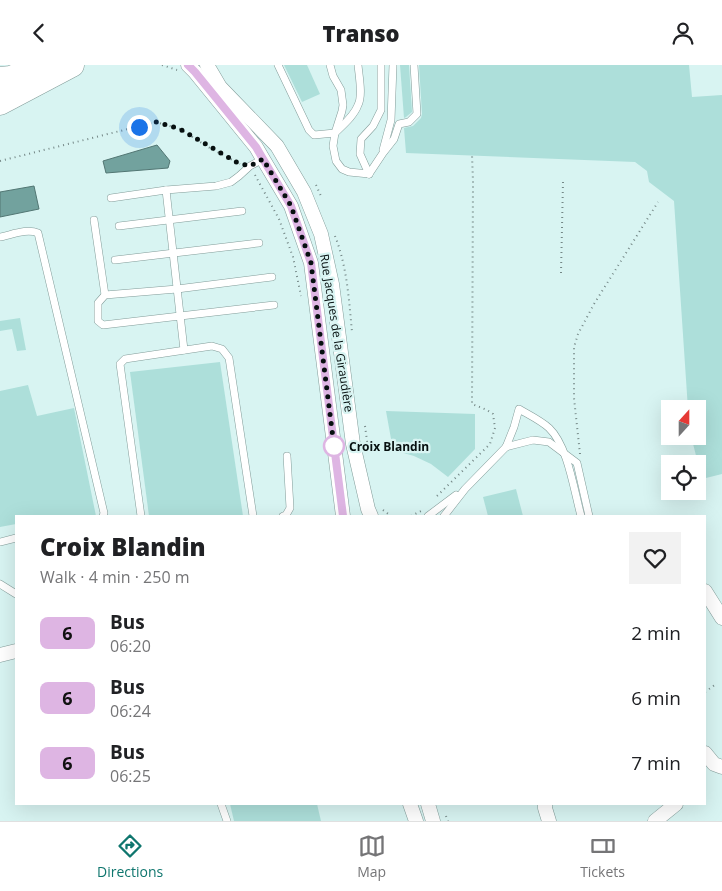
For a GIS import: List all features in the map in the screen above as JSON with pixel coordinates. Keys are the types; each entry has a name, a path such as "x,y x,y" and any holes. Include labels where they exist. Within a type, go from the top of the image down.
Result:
{"highway":[{"path":"0,79 11,78 41,65"},
{"path":"0,103 72,65"}],"street":[{"name":"Rue Jacques de la Giraudière","path":"188,65 256,147 291,206 311,263 343,515"},
{"name":"Rue Jacques de la Giraudière","path":"207,65 220,87 277,146 304,192 321,234 332,284 353,444 368,509 371,515"},
{"path":"706,593 722,618"},
{"path":"0,655 15,651"},
{"path":"706,754 714,764 722,767"},
{"path":"410,805 416,821"},
{"path":"428,805 433,821"},
{"path":"545,805 549,821"},
{"path":"655,821 675,805"}],"lane":[{"path":"278,65 309,130 314,135 335,133 354,113 359,104 360,94 358,65"},
{"path":"330,65 333,76 341,90 342,105 333,146 336,161 342,169 349,172 369,174"},
{"path":"369,174 360,154 361,139 373,126 381,110 381,65"},
{"path":"383,153 391,120 393,65"},
{"path":"369,174 394,139 399,124 409,121 417,114 414,65"},
{"path":"111,197 216,186 231,182 250,166 263,159"},
{"path":"166,190 184,350"},
{"path":"119,226 242,211"},
{"path":"94,220 105,295"},
{"path":"0,237 30,231 38,233 103,515"},
{"path":"115,260 259,243"},
{"path":"272,277 177,289 105,295 98,303 98,321 103,325 274,305"},
{"path":"141,515 120,364 125,359 212,346 222,349 230,358 253,515"},
{"path":"445,515 465,489 506,447 519,409 542,422 551,430 565,453 581,515"},
{"path":"506,447 533,440 549,442 565,453 576,463 588,515"},
{"path":"286,515 290,508 287,456"},
{"path":"429,515 465,489"},
{"path":"0,542 15,539"},
{"path":"0,584 15,593"},
{"path":"221,805 226,821"}],"path":[{"path":"0,161 156,122 180,129 238,163 250,166"},
{"path":"437,496 490,444 495,428 492,414 472,404 472,155"},
{"path":"561,273 563,182"},
{"path":"581,460 574,397 574,347 578,334 594,304 658,202"},
{"path":"413,515 424,509"},
{"path":"706,691 716,684"}],"water":[{"path":"157,145 170,161 168,168 106,173 103,161"},
{"path":"34,186 39,209 0,217 0,192"}],"building":[{"path":"284,65 307,65 320,94 302,102"},
{"path":"400,65 409,65 412,112 404,118"},
{"path":"419,65 689,65 692,97 722,95 722,474 706,478 706,455 696,455 693,445 706,445 706,400 687,400 674,201 649,182 647,171 635,162 406,153 404,128 413,126 421,118"},
{"path":"20,318 26,350 17,351 12,329 0,331 0,321"},
{"path":"220,362 243,515 149,515 130,372"},
{"path":"28,385 37,416 74,408 96,515 15,515 15,524 0,527 0,391"},
{"path":"386,411 475,414 475,449 448,477 431,464 414,456 393,450"},
{"path":"516,489 523,515 488,515 483,497"},
{"path":"230,805 317,805 321,821 234,821"}],"bus line":[{"name":"6","path":"188,65 256,147 291,206 311,263 343,515"}],"place":[{"name":"Croix Blandin","path":"334,446"}],"route":[{"path":"139,127 156,122 180,129 238,163 250,166 263,159 291,206 311,263 335,454 334,446"}]}
